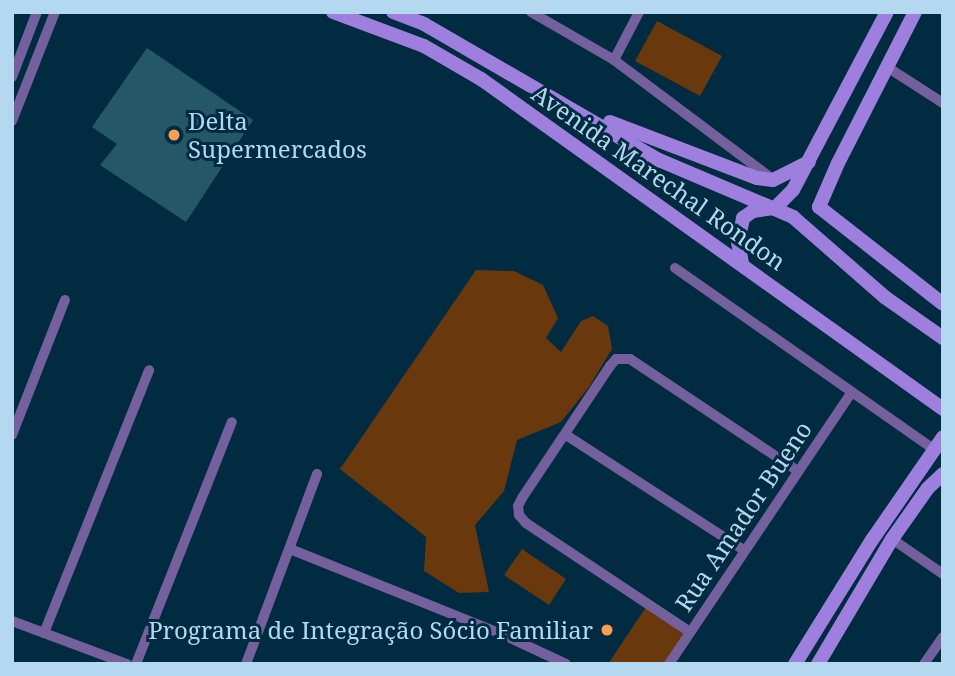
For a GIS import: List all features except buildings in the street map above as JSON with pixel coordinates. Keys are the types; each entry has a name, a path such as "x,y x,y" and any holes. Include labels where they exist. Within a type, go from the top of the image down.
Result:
{"main road":[{"name":"Avenida Marechal Rondon","path":"333,12 424,46 481,79 943,409"},
{"name":"Avenida Marechal Rondon","path":"393,12 424,24 539,93 561,102 659,160 793,217 886,298 943,338"},
{"path":"742,263 738,242 743,218 753,211 775,208 793,190 811,162 887,12"},
{"path":"915,12 819,207 943,304"},
{"path":"561,102 715,163 774,180 811,162"},
{"path":"794,664 872,540 943,437"},
{"path":"818,664 892,539 928,488 943,474"}],"street":[{"path":"12,77 37,12"},
{"path":"12,121 55,12"},
{"path":"531,12 614,60 774,180"},
{"path":"614,60 639,12"},
{"path":"887,67 943,103"},
{"path":"675,268 935,450"},
{"path":"12,435 65,300"},
{"path":"690,632 526,523 519,515 522,498 610,366 616,359 631,359 798,471"},
{"path":"44,633 149,370"},
{"name":"Rua Amador Bueno","path":"669,664 851,393"},
{"path":"136,664 232,422"},
{"path":"566,435 744,550"},
{"path":"246,664 317,474"},
{"path":"892,539 943,574"},
{"path":"290,549 506,636 558,662"},
{"path":"12,621 127,664"},
{"path":"924,664 943,637"}],"shaded area":[{"path":"657,21 722,56 700,96 635,61"},
{"path":"476,270 514,271 543,285 558,318 546,338 561,352 581,321 593,316 608,326 612,349 589,387 561,422 517,440 504,491 475,525 489,592 459,593 424,571 426,537 340,469"},
{"path":"522,549 566,579 549,605 504,575"},
{"path":"648,604 690,632 669,664 608,664"}],"place":[{"name":"Delta Supermercados","path":"174,135"},
{"name":"Programa de Integração Sócio Familiar","path":"607,630"}]}
